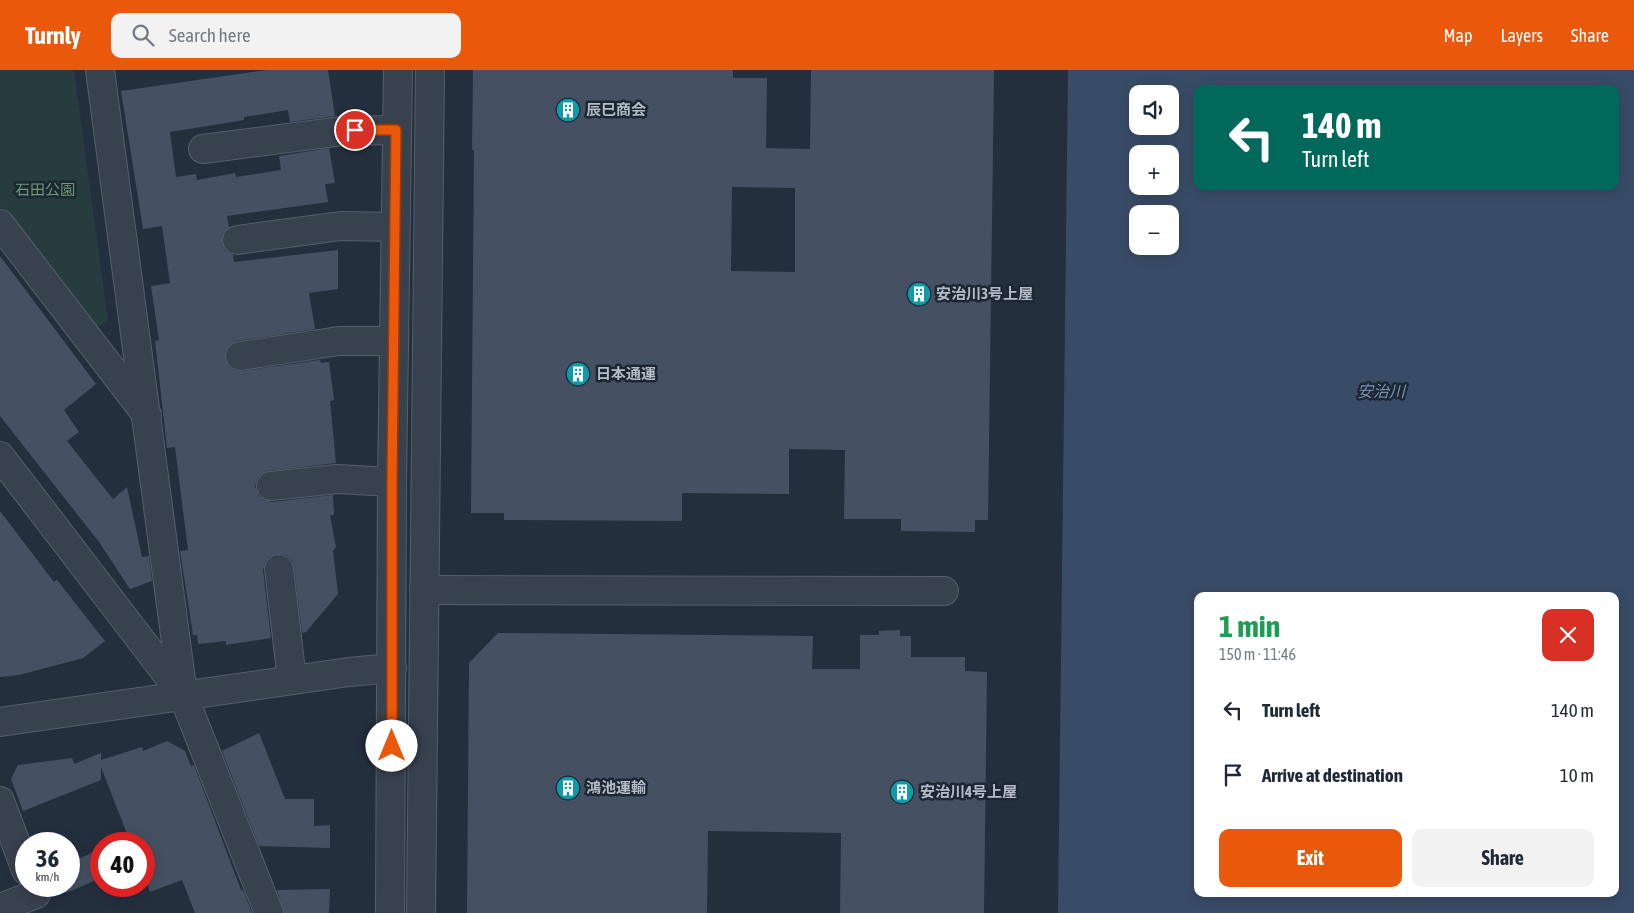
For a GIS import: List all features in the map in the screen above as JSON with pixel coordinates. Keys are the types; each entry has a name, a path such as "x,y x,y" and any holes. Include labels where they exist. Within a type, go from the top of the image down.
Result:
{"street":[{"path":"100,70 184,695 269,913"},
{"path":"390,913 392,482 398,70"},
{"path":"421,913 430,70"},
{"path":"203,149 342,131 396,130"},
{"path":"0,224 148,416"},
{"path":"237,240 341,226 395,227"},
{"path":"240,356 339,341 394,341"},
{"path":"0,456 184,695"},
{"path":"271,486 337,479 392,482"},
{"path":"279,568 292,680"},
{"path":"424,590 944,591"},
{"path":"392,668 424,590"},
{"path":"0,722 349,672 392,668"},
{"path":"0,801 15,841"},
{"path":"0,908 22,897"}],"green space":[{"name":"石田公園","path":"0,70 74,70 108,321 93,329 0,206"}],"water":[{"name":"安治川","path":"1068,70 1634,70 1634,913 1058,913"}],"building":[{"path":"267,70 328,70 335,116 290,122 288,110 244,117 244,120 170,132 176,177 196,174 197,180 235,173 236,177 281,170 279,156 329,148 335,183 325,184 328,202 227,216 229,227 223,234 222,242 225,250 233,255 234,262 338,250 338,289 309,293 315,329 237,341 226,350 225,358 228,366 234,370 242,371 320,360 321,363 329,362 334,400 330,401 336,463 269,471 261,474 257,479 255,487 259,496 264,500 272,502 333,495 334,515 330,515 336,547 333,551 338,594 306,632 302,633 292,560 286,555 277,554 269,557 263,570 271,638 226,645 226,641 198,644 197,635 193,635 180,551 188,550 175,447 167,448 155,341 159,340 151,286 170,283 162,226 143,229 121,91"},
{"path":"473,70 733,70 733,78 767,78 766,148 810,149 811,70 994,70 988,520 975,520 975,532 901,531 901,519 844,519 845,450 789,449 789,494 682,493 682,521 504,520 504,513 471,513 474,150 472,150","holes":["732,187 795,188 795,272 731,271"]},
{"path":"0,256 96,384 64,410 79,432 67,441 113,499 127,487 142,557 149,556 152,581 130,589 99,542 0,416"},
{"path":"0,511 54,582 57,580 105,641 83,658 19,675 0,677"},
{"path":"900,630 900,636 911,636 911,657 965,657 965,671 987,672 984,913 840,913 841,833 708,831 707,913 467,913 469,663 498,633 813,636 812,669 860,669 860,635 879,635 879,631"},
{"path":"259,733 285,799 314,799 314,826 330,825 330,848 259,846 222,751"},
{"path":"167,741 185,751 191,766 194,765 241,890 243,890 252,913 195,913 182,880 155,890 155,832 126,832 101,767 101,780 23,811 11,779 18,765 72,758 74,764 101,753 101,760 142,747 143,751"},
{"path":"90,854 90,883 80,887 80,858"},
{"path":"330,889 329,913 284,913 277,890"}],"place":[{"name":"辰巳商会","path":"568,110"},
{"name":"安治川3号上屋","path":"919,294"},
{"name":"日本通運","path":"578,374"},
{"name":"鴻池運輸","path":"568,788"},
{"name":"安治川4号上屋","path":"902,792"}],"route":[{"path":"355,130 396,130 392,482 392,746"}]}
